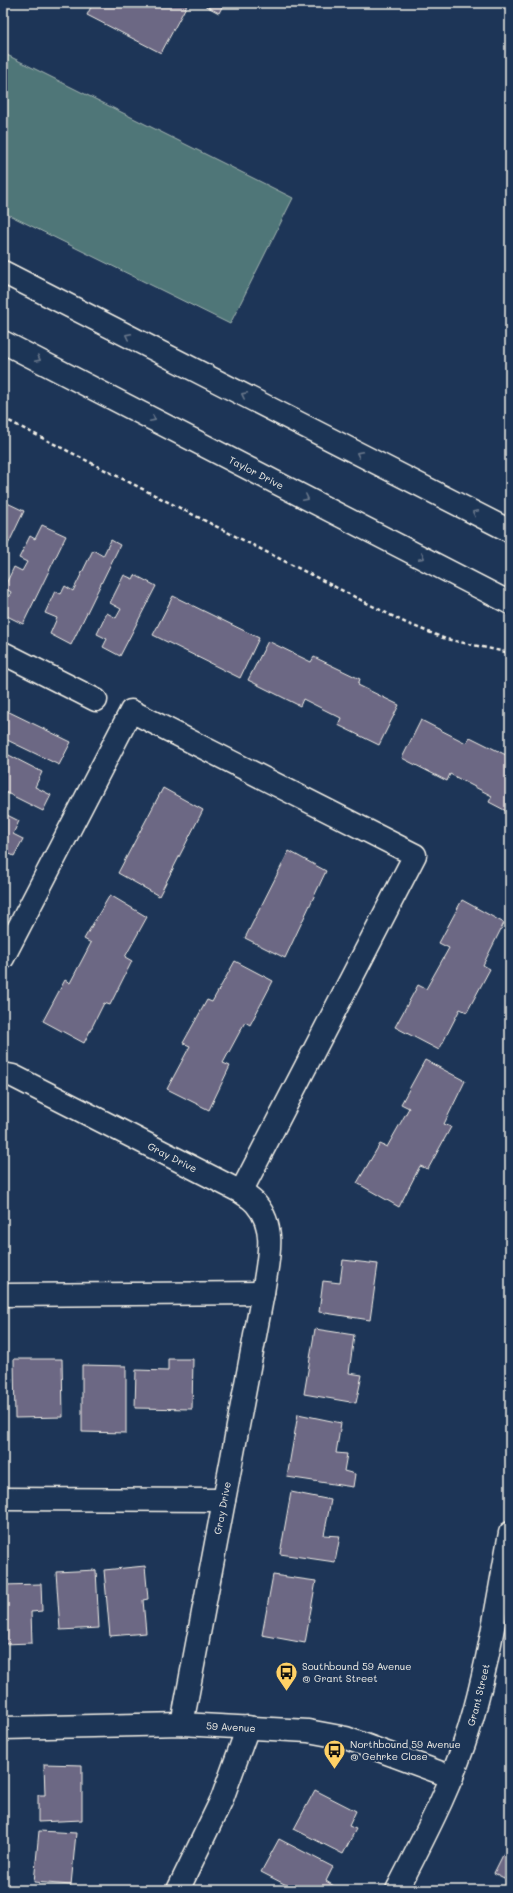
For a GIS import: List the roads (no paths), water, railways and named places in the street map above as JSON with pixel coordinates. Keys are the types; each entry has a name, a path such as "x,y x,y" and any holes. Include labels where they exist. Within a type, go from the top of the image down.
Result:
{"street":[{"path":"3,272 510,531"},
{"name":"Taylor Drive","path":"3,342 510,603"},
{"path":"3,654 96,700"},
{"path":"3,958 131,711 415,855 241,1192"},
{"name":"Gray Drive","path":"3,1074 12,1076 241,1192 255,1203 264,1216 269,1234 270,1244 262,1293 182,1724"},
{"path":"3,1295 262,1293"},
{"path":"3,1499 224,1500"},
{"name":"Grant Street","path":"397,1890 452,1777 474,1712 510,1533"},
{"name":"59 Avenue","path":"3,1728 182,1724 308,1731 346,1738 452,1777"},
{"path":"178,1890 222,1799 248,1727"}],"place":[{"name":"Southbound 59 Avenue @ Grant Street","path":"287,1692"},
{"name":"Northbound 59 Avenue @ Gehrke Close","path":"335,1770"}]}
